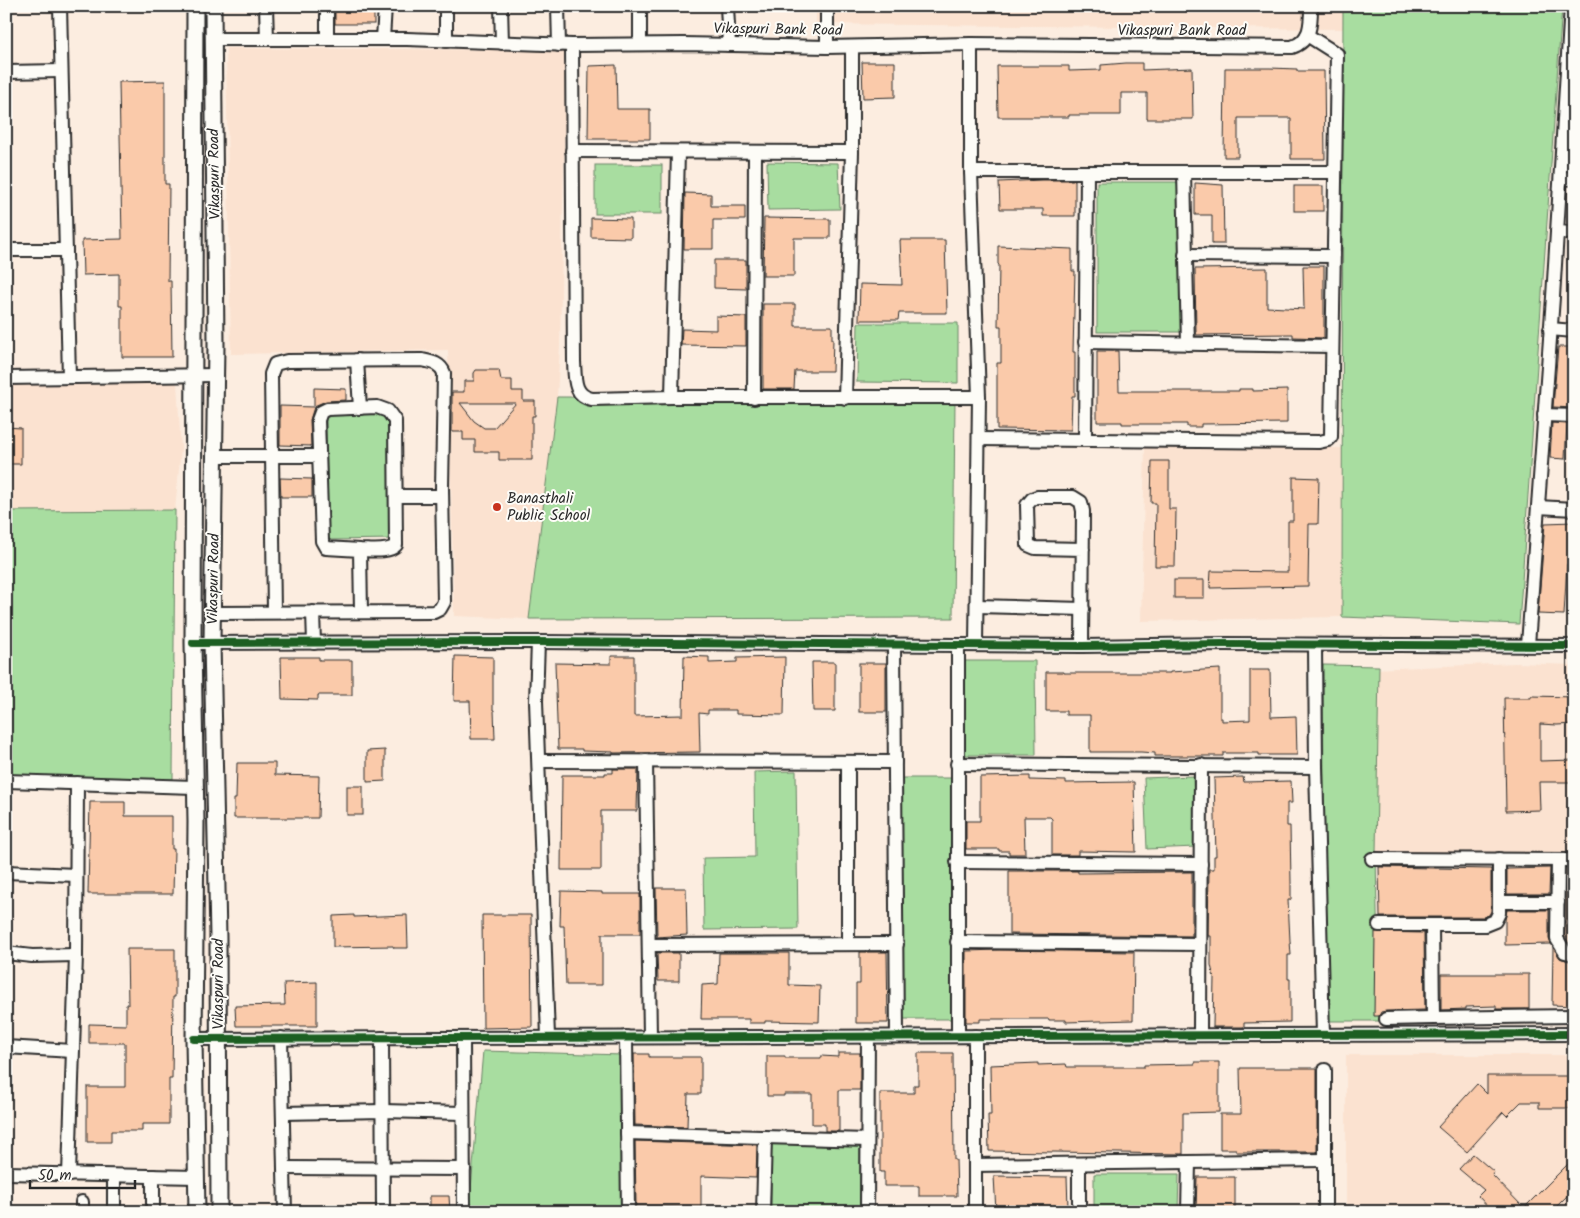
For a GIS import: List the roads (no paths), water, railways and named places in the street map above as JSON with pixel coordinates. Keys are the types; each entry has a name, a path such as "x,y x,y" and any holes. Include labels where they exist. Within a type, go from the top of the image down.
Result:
{"street":[{"path":"60,6 69,377"},
{"name":"Vikaspuri Road","path":"196,6 192,643 196,822 194,1039 197,1212"},
{"name":"Vikaspuri Road","path":"212,6 216,375 212,642 219,1212"},
{"path":"266,6 267,39"},
{"path":"326,6 327,39"},
{"path":"383,39 385,6"},
{"path":"446,6 446,41"},
{"path":"501,6 502,43"},
{"path":"558,6 559,45"},
{"path":"640,6 640,44"},
{"path":"727,6 729,45"},
{"path":"827,6 827,47"},
{"path":"979,439 1324,441 1331,437 1337,54 1307,36 1311,6"},
{"path":"1528,645 1560,178 1571,56 1570,6"},
{"name":"Vikaspuri Bank Road","path":"213,39 383,39 559,45 640,44 827,47 971,44 1292,47 1304,41 1307,36"},
{"path":"971,44 971,172 979,397 976,645"},
{"path":"572,45 574,361 577,390 581,395 592,399 672,397 979,397"},
{"path":"845,398 852,152 852,47"},
{"path":"6,72 61,71"},
{"path":"572,151 852,152"},
{"path":"672,397 678,152"},
{"path":"754,398 755,152"},
{"path":"971,172 1334,172"},
{"path":"1085,440 1087,172"},
{"path":"1184,172 1188,344"},
{"path":"1560,178 1574,179"},
{"path":"1557,232 1574,233"},
{"path":"6,250 66,250"},
{"path":"1186,255 1333,256"},
{"path":"1550,329 1574,331"},
{"path":"1086,342 1332,346"},
{"path":"357,360 360,408"},
{"path":"213,613 434,612 440,609 444,602 442,496 444,373 442,367 434,362 422,360 287,361 275,364 271,374 274,612"},
{"path":"6,378 216,375"},
{"path":"377,407 388,411 396,421 396,545 387,550 326,548 323,545 318,420 321,412 326,409 360,408 377,407"},
{"path":"1544,415 1574,416"},
{"path":"215,456 319,456"},
{"path":"396,496 442,496"},
{"path":"1082,646 1083,608 1083,549 1083,511 1081,502 1073,497 1037,497 1032,499 1027,505 1028,545 1035,548 1083,549"},
{"path":"1538,507 1574,509"},
{"path":"360,550 362,612"},
{"path":"977,606 1083,608"},
{"path":"313,612 314,643"},
{"path":"192,643 538,642 1082,646 1223,644 1574,646"},
{"path":"538,642 536,701 548,1037"},
{"path":"894,644 897,1036"},
{"path":"958,645 958,1036"},
{"path":"1315,645 1316,767 1323,1035"},
{"path":"539,761 895,762"},
{"path":"646,761 650,1037"},
{"path":"848,762 848,944"},
{"path":"957,764 1316,767"},
{"path":"1200,1035 1201,765"},
{"path":"6,782 194,787"},
{"path":"69,1175 76,956 77,783"},
{"path":"1372,859 1574,860"},
{"path":"1379,926 1485,925 1495,921 1499,913 1499,859"},
{"path":"1558,860 1557,939 1565,952 1574,954"},
{"path":"957,862 1201,864"},
{"path":"6,872 76,875"},
{"path":"1499,902 1558,902"},
{"path":"1432,925 1433,1018"},
{"path":"958,942 1200,944"},
{"path":"649,945 897,944"},
{"path":"6,954 76,956"},
{"path":"1386,1019 1574,1016"},
{"path":"194,1039 1574,1034"},
{"path":"867,1212 868,1036"},
{"path":"974,1036 975,1212"},
{"path":"626,1037 628,1212"},
{"path":"281,1038 285,1212"},
{"path":"382,1038 383,1212"},
{"path":"463,1038 464,1212"},
{"path":"6,1047 72,1051"},
{"path":"1325,1070 1325,1212"},
{"path":"283,1113 382,1111 463,1113"},
{"path":"628,1134 867,1140"},
{"path":"763,1212 765,1137"},
{"path":"975,1165 1325,1160"},
{"path":"1188,1212 1189,1162"},
{"path":"1078,1164 1079,1212"},
{"path":"284,1168 464,1169"},
{"path":"6,1173 196,1177"},
{"path":"114,1176 114,1212"},
{"path":"153,1176 153,1212"}],"place":[{"name":"Banasthali Public School","path":"497,507"}]}
